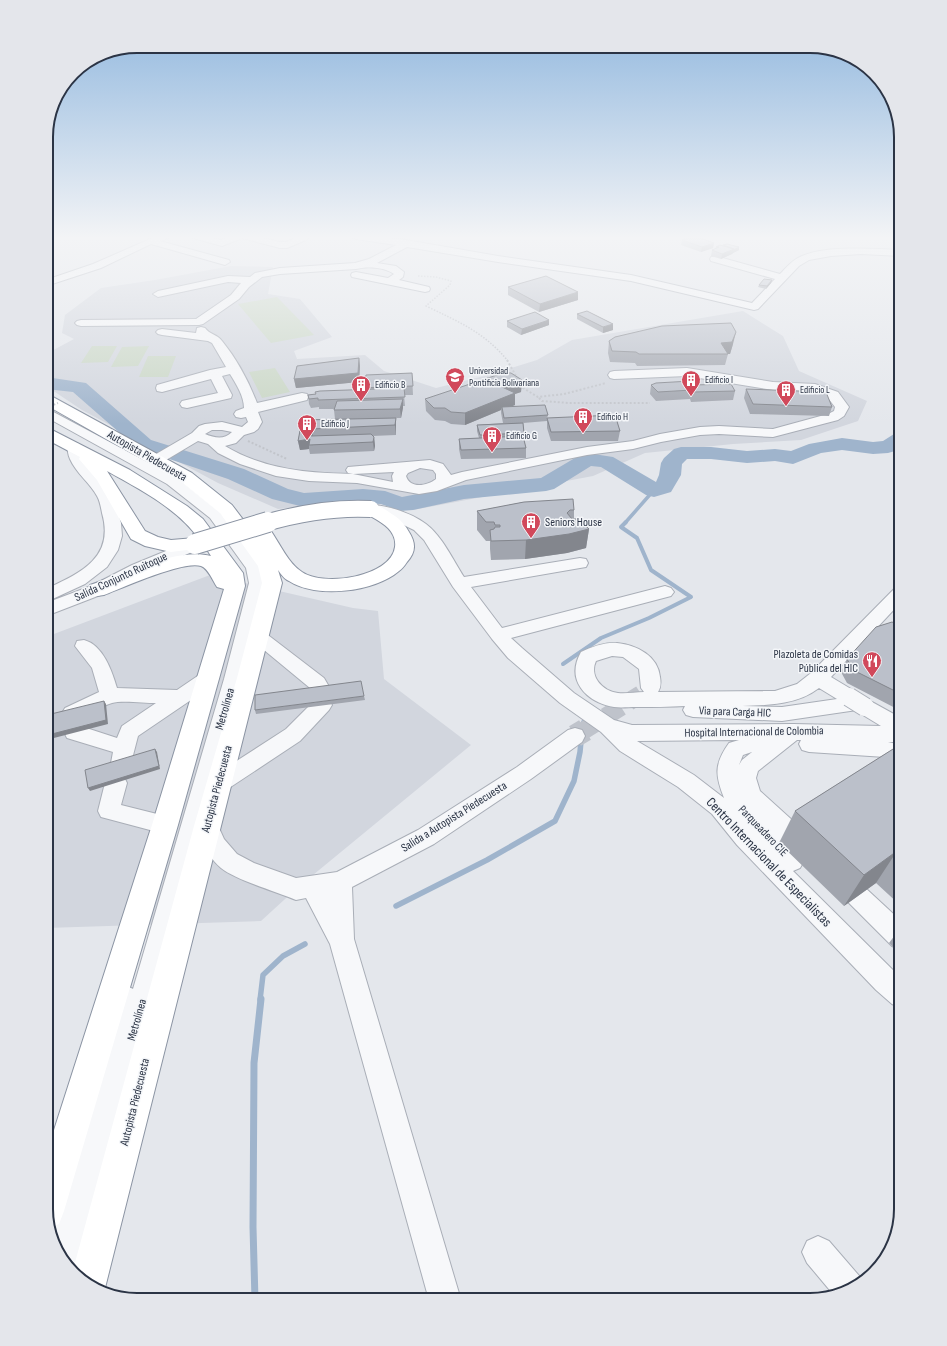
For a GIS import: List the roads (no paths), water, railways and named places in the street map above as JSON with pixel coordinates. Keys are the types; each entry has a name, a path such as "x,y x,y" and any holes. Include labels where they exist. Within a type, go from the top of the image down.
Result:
{"highway":[{"name":"Autopista Piedecuesta","path":"53,402 161,457 226,509 267,565 272,583 248,678 218,784 90,1279"},
{"path":"53,436 154,491 197,523 233,573 235,586 165,825 53,1188"},
{"path":"74,447 104,478 138,535 152,542 171,546 195,544 316,510 352,507 371,509 385,515 396,523 404,533 406,544 402,556 391,569 379,576 364,582 342,586 317,584 293,575 263,533 250,523 226,509"},
{"path":"97,590 178,562 197,559 206,561 212,565 233,597"}],"street":[{"path":"81,324 199,322 231,299"},
{"path":"719,299 754,307 762,299"},
{"path":"105,315 88,315 84,317 78,331 83,333 143,331 163,332 209,338"},
{"path":"163,332 174,322"},
{"path":"199,322 202,334 216,341 234,369 252,405 251,410"},
{"path":"177,396 218,379 234,369"},
{"path":"213,441 216,447 247,462 259,467 286,474 320,478 354,479 424,489 462,476 587,451 623,447 660,438 700,431 719,430 774,433 833,416 839,413 842,407 832,395 815,388 745,382 687,372 617,374"},
{"path":"162,388 218,379"},
{"path":"187,404 226,394 218,379"},
{"path":"234,433 232,421 234,418 251,410 302,397"},
{"name":"Metrolínea","path":"53,416 172,481 215,515 254,567 258,583 231,686 69,1259"},
{"name":"Metrolínea","path":"53,424 165,485 207,518 245,570 248,586 223,678 59,1241"},
{"path":"161,457 197,436 201,430 223,426 234,433 249,449 279,461 313,468 368,470 406,467 419,464 478,468 513,467"},
{"path":"197,436 213,441 234,433"},
{"path":"53,593 79,580 101,563 110,550 114,536 113,523 105,496 77,459 74,447"},
{"path":"434,465 444,474 444,478 439,485"},
{"path":"406,467 398,476 402,485 409,488"},
{"path":"371,509 389,512 420,527 430,537 460,583 498,634 515,653 567,698 608,727"},
{"name":"Salida Conjunto Ruitoque","path":"53,607 97,590 138,569 195,544"},
{"path":"460,583 580,563"},
{"path":"498,634 665,592"},
{"path":"651,688 651,676 647,665 640,658 629,652 616,649 600,651 588,657 584,670 588,683 600,694 615,700 775,698 804,690 818,678 894,599"},
{"path":"218,784 293,735 321,698 317,683 258,636"},
{"path":"84,646 101,666 110,695"},
{"path":"165,825 109,811 129,732 209,678"},
{"path":"818,678 894,723"},
{"path":"121,765 73,722 110,695 182,696"},
{"name":"Via para Carga HIC","path":"615,700 641,706 735,713 782,714 827,708 867,706"},
{"name":"Hospital Internacional de Colombia","path":"783,736 867,706 894,728"},
{"name":"Hospital Internacional de Colombia","path":"608,727 632,733 756,738"},
{"name":"Centro Internacional de Especialistas","path":"608,727 627,745 686,781 720,808 761,854 894,989"},
{"name":"Salida a Autopista Piedecuesta","path":"207,826 216,846 229,860 246,870 296,888 340,882 426,837 524,773 575,736"},
{"path":"783,736 749,766 745,778 751,796 894,931"},
{"path":"627,745 783,736 828,745 885,749 894,751"},
{"name":"Parqueadero CIE","path":"756,738 736,749 730,758 727,772 730,786 736,802 792,860"},
{"path":"340,882 342,942"},
{"path":"312,886 342,942 443,1293"},
{"path":"818,1252 846,1285"}],"waterway":[{"path":"53,384 79,387 144,444 236,474 280,494 304,500 363,496 385,498 400,504 413,503 464,492 546,484 587,459 606,461 654,490 663,487 670,475 672,463 681,453 711,453 747,457 775,455 793,458 816,448 842,444 873,448 888,447 894,443"},
{"path":"625,523 654,490"},
{"path":"563,664 601,638 649,618 691,597 651,570 637,538 621,527 625,523"},
{"path":"582,731 583,722"},
{"path":"396,906 487,860 555,821 574,781 580,752 582,730"},
{"path":"260,1000 263,975 283,956 305,944"},
{"path":"255,1293 253,1227 254,1063 261,999"}],"tunnel":[{"path":"583,731 641,694"},
{"path":"575,736 585,730"}],"place":[{"name":"Universidad Pontificia Bolivariana","path":"455,394"},
{"name":"Edificio I","path":"691,397"},
{"name":"Edificio B","path":"361,402"},
{"name":"Edificio L","path":"786,407"},
{"name":"Edificio H","path":"583,434"},
{"name":"Edificio J","path":"307,441"},
{"name":"Edificio G","path":"492,453"},
{"name":"Seniors House","path":"531,539"},
{"name":"Plazoleta de Comidas Pública del HIC","path":"872,678"}]}
